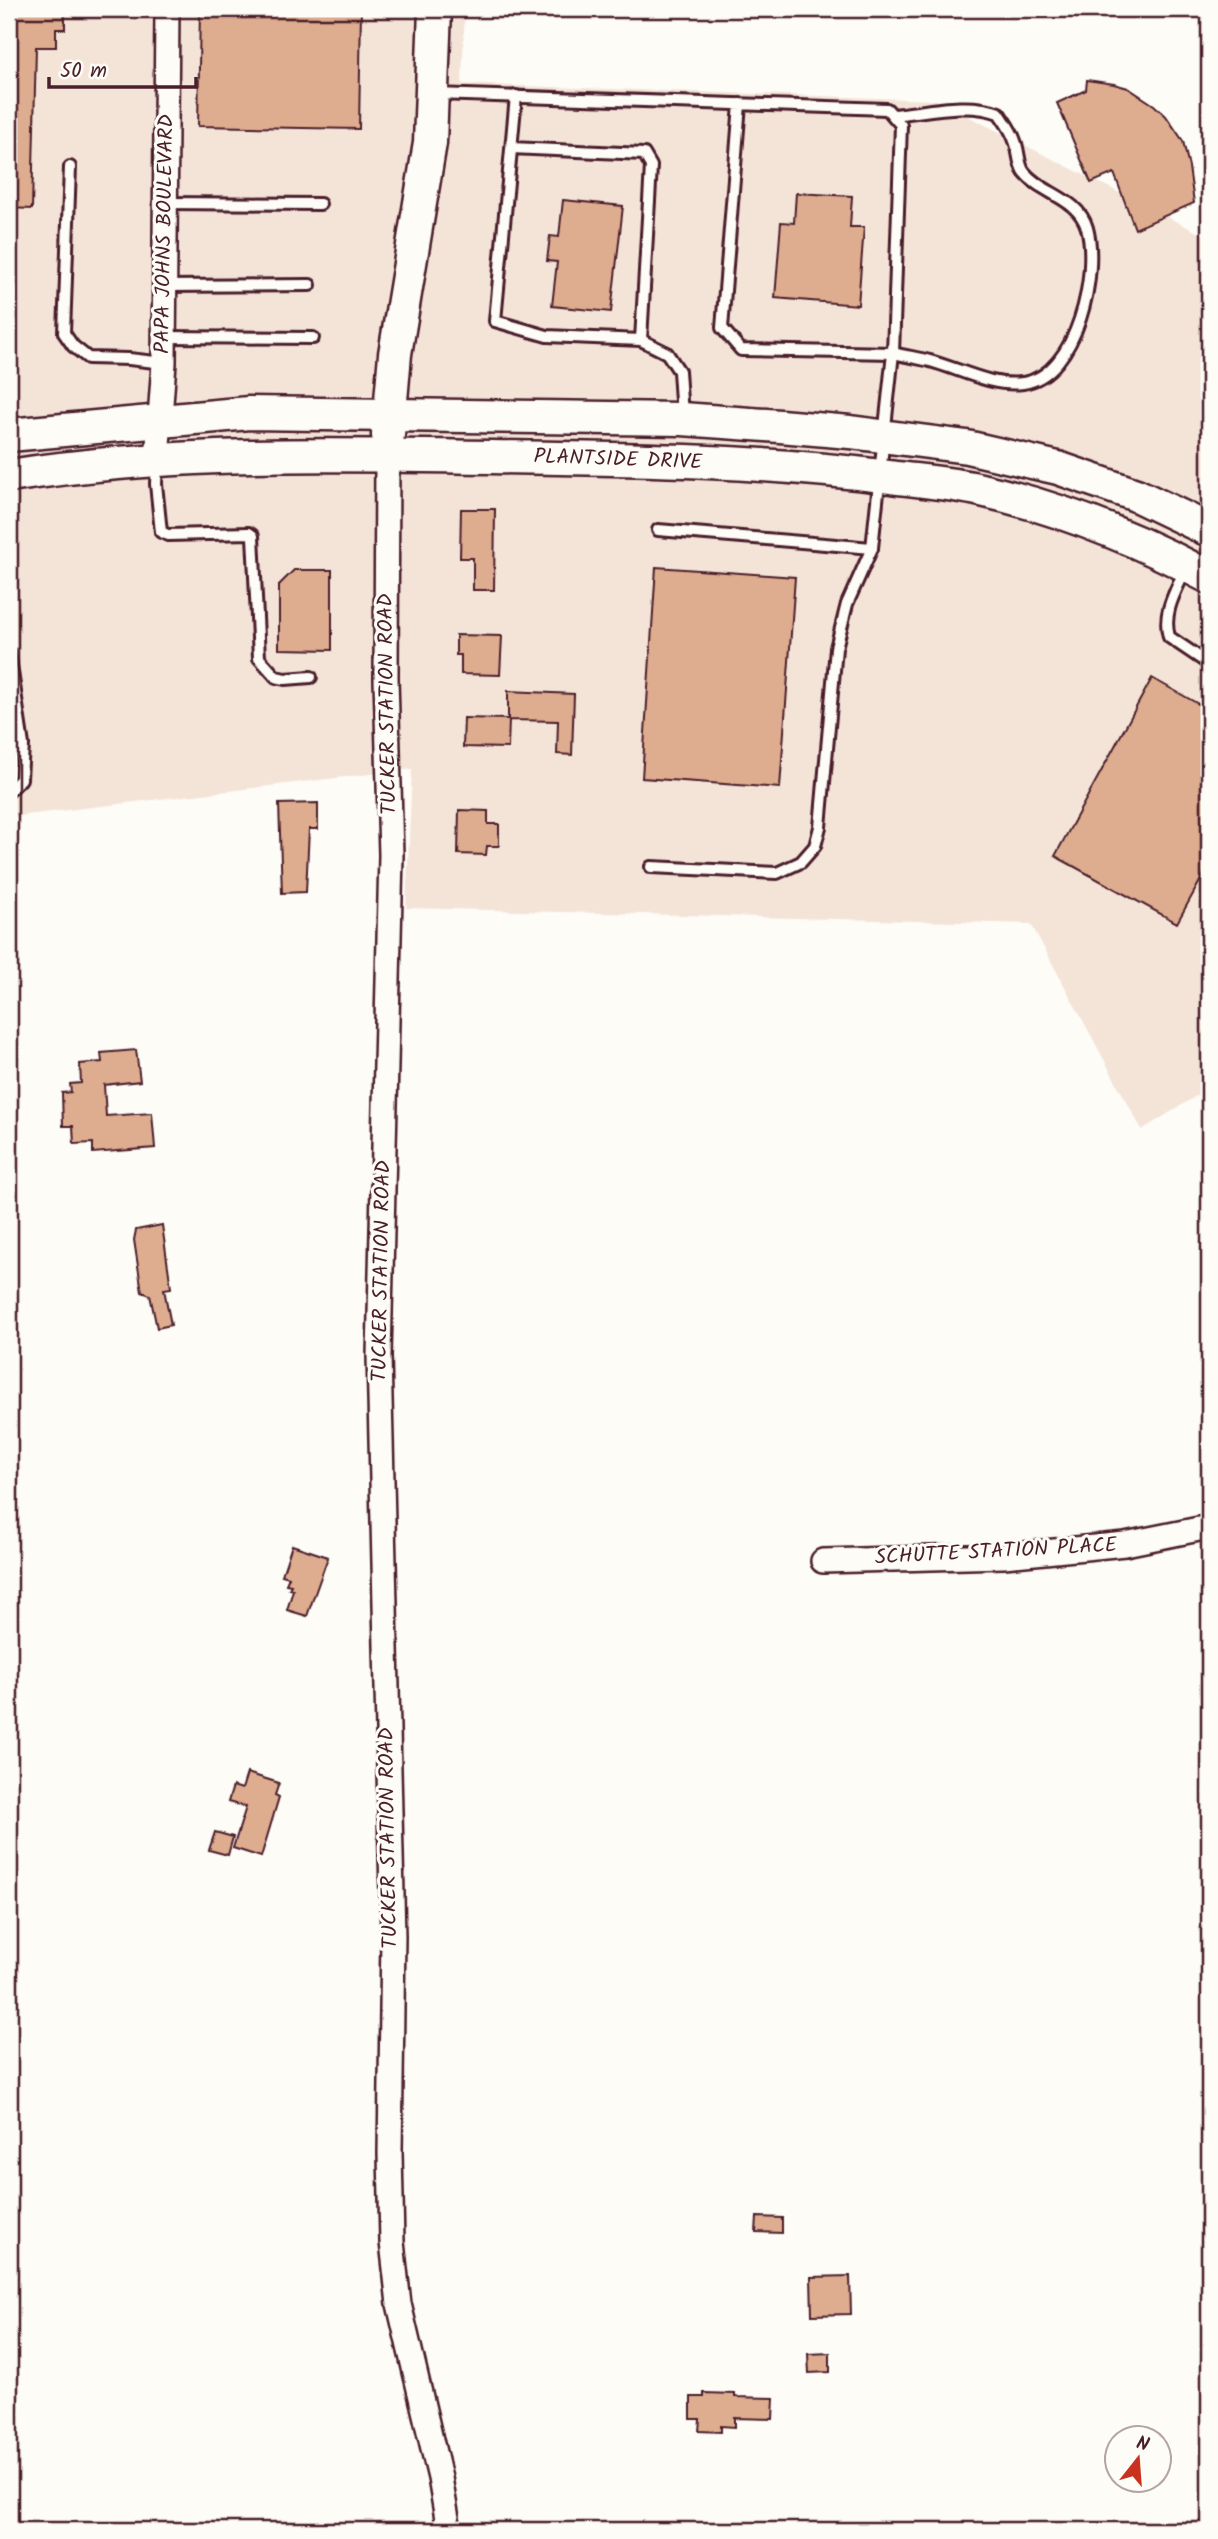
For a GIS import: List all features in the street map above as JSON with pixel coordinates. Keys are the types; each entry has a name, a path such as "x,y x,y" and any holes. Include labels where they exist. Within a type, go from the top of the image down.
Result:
{"street":[{"name":"PAPA JOHNS BOULEVARD","path":"157,459 164,362 167,9"},
{"name":"TUCKER STATION ROAD","path":"435,9 430,143 395,354 387,456 386,679 391,855 379,1356 393,1936 390,2153 392,2242 398,2304 440,2478 449,2530"},
{"name":"PLANTSIDE DRIVE","path":"9,435 249,413 682,419 850,432 967,447 1058,468 1136,495 1209,530"},
{"name":"PLANTSIDE DRIVE","path":"9,476 77,465 239,456 670,460 844,470 980,490 1042,507 1113,530 1198,571"},
{"name":"SCHUTTE STATION PLACE","path":"823,1561 1004,1556 1125,1545 1209,1527"}],"lane":[{"path":"433,94 887,109 901,125 893,354 872,548 847,604 835,648 820,827 815,846 801,862 778,873 651,867"},
{"path":"516,96 495,321 547,335 641,340 667,353 678,371 682,419"},
{"path":"740,104 722,328 741,350 893,354 929,361 995,382 1024,383 1042,376 1061,357 1082,317 1091,275 1086,226 1069,202 1041,186 1023,171 1015,141 999,113 987,108 893,115"},
{"path":"511,148 644,154 652,166 641,340"},
{"path":"70,167 64,333 73,346 88,358 164,362"},
{"path":"166,203 320,204"},
{"path":"165,286 310,285"},
{"path":"164,337 313,338"},
{"path":"157,459 160,532 167,535 249,533 253,536 259,658 276,677 312,677"},
{"path":"658,530 872,548"},
{"path":"1198,571 1167,611 1166,623 1169,637 1209,664"},
{"path":"9,652 23,745 21,779 9,791"}],"shaded area":[{"path":"9,9 465,9 462,84 936,100 1209,238 1209,1088 1142,1130 1031,924 406,908 412,769 9,817"}],"building":[{"path":"9,9 65,9 65,29 56,29 56,47 36,47 32,209 9,208"},
{"path":"200,9 361,9 359,129 198,126"},
{"path":"1087,80 1128,88 1166,116 1183,141 1194,203 1135,229 1114,173 1091,183 1057,103 1086,90"},
{"path":"796,193 852,196 850,227 864,227 858,305 775,298 781,222 794,223"},
{"path":"563,200 623,206 611,312 552,306 557,262 547,261 550,236 559,237"},
{"path":"461,509 495,509 494,590 473,590 473,558 460,558"},
{"path":"656,567 795,577 780,788 642,778"},
{"path":"294,570 332,570 332,650 279,649 279,585"},
{"path":"456,635 502,636 500,675 461,674 461,655 456,655"},
{"path":"1152,678 1209,710 1209,865 1177,923 1055,856"},
{"path":"508,691 574,694 572,755 557,754 558,721 509,720 508,748 463,747 464,718 508,719"},
{"path":"318,803 318,829 309,829 306,892 282,893 279,804"},
{"path":"459,810 488,811 488,824 499,824 499,846 487,846 486,855 458,854"},
{"path":"136,1050 140,1081 104,1085 106,1116 152,1113 155,1148 93,1153 93,1143 74,1144 73,1126 63,1126 62,1093 71,1092 70,1084 81,1083 80,1064 102,1062 101,1053"},
{"path":"162,1225 171,1288 164,1289 171,1325 157,1328 150,1295 142,1292 134,1240 136,1230"},
{"path":"292,1545 328,1557 307,1616 287,1610 293,1590 289,1589 291,1585 286,1584 289,1577 282,1575"},
{"path":"247,1773 279,1783 275,1795 279,1797 261,1857 233,1848 246,1807 228,1802 233,1786 242,1789"},
{"path":"215,1832 233,1837 228,1855 209,1850"},
{"path":"757,2217 782,2218 782,2233 756,2232"},
{"path":"850,2276 851,2314 812,2315 811,2277"},
{"path":"830,2353 830,2372 809,2373 808,2354"},
{"path":"704,2393 774,2398 773,2419 735,2418 735,2427 721,2426 721,2432 699,2431 700,2419 691,2419 691,2397 704,2397"}]}
